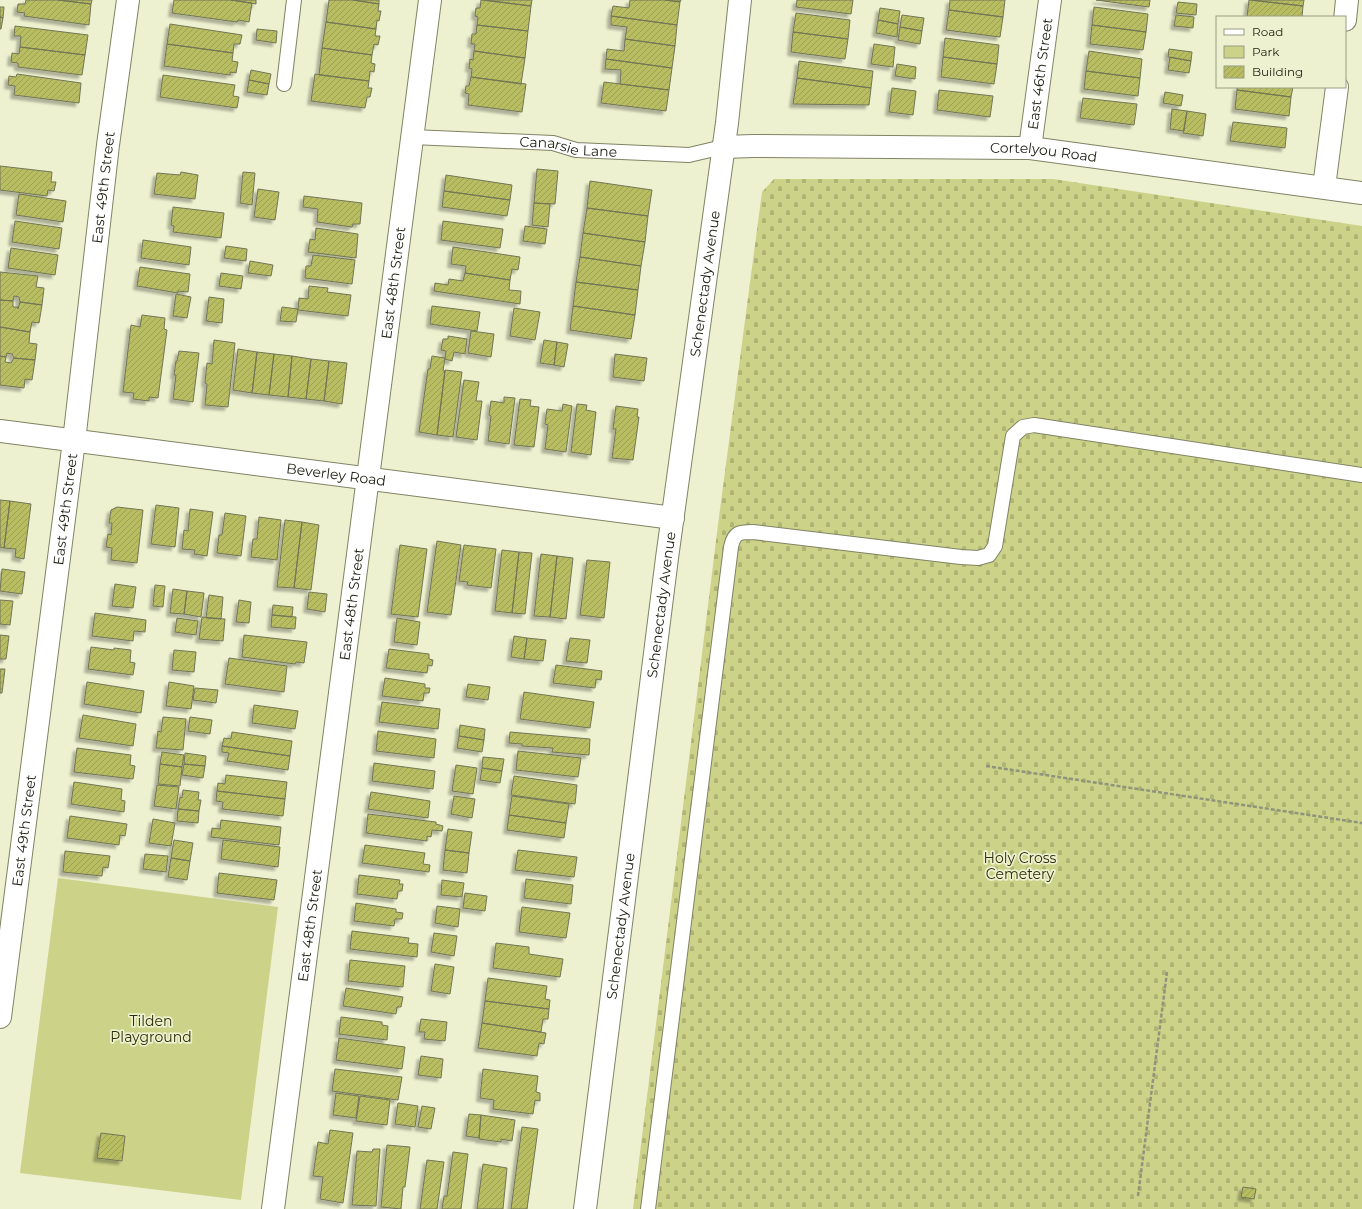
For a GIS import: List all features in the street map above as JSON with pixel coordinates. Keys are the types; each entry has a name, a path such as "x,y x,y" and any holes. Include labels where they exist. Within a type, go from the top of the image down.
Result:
{"street":[{"name":"East 49th Street","path":"0,1017 74,441 108,145 128,0"},
{"name":"East 48th Street","path":"273,1209 430,0"},
{"name":"Schenectady Avenue","path":"585,1209 673,518 727,122 740,0"},
{"name":"East 46th Street","path":"1030,148 1050,0"},
{"path":"1346,16 1348,0"},
{"path":"1324,187 1337,88"},
{"name":"Cortelyou Road","path":"723,147 1030,148 1362,193"},
{"name":"Beverley Road","path":"0,431 673,518"}],"lane":[{"path":"284,84 294,0"},
{"name":"Canarsie Lane","path":"412,137 553,143 576,150 689,155 723,147"},
{"path":"648,1209 731,547 733,539 737,534 754,532 961,557 978,558 989,555 995,546 1013,436 1023,427 1034,425 1362,475"}],"path":[{"path":"986,766 1362,823"},
{"path":"1138,1196 1167,972"}],"green space":[{"name":"Holy Cross Cemetery","path":"774,179 1053,179 1362,226 1362,1209 633,1209 719,517 762,192"},
{"name":"Tilden Playground","path":"58,878 278,907 241,1200 20,1173"}],"building":[{"path":"26,0 58,0 91,4 89,25 24,16 25,13 17,12 18,4 25,4"},
{"path":"58,0 92,0 91,4"},
{"path":"174,0 231,0 252,3 249,22 238,20 237,22 172,13"},
{"path":"231,0 256,0 256,4"},
{"path":"329,0 353,0 379,4 378,11 381,11 379,21 377,20 376,29 326,22"},
{"path":"353,0 379,0 379,4"},
{"path":"481,0 531,6 528,31 477,25 478,17 475,16 476,8 480,8"},
{"path":"485,0 532,0 531,6"},
{"path":"630,0 665,0 680,2 677,25 611,16 613,6 629,8"},
{"path":"665,0 681,0 680,2"},
{"path":"797,0 853,0 851,14 796,7"},
{"path":"950,0 1005,0 1003,17 949,10"},
{"path":"1096,0 1150,0 1149,7"},
{"path":"1249,0 1303,6 1302,16 1247,16"},
{"path":"1252,0 1304,0 1303,6"},
{"path":"1178,2 1197,4 1196,15 1176,13"},
{"path":"0,7 4,7 3,18 0,17"},
{"path":"1094,7 1148,14 1146,32 1092,25"},
{"path":"880,8 900,11 898,24 878,20"},
{"path":"949,10 1003,17 1000,37 946,30"},
{"path":"796,13 850,20 848,39 793,32"},
{"path":"902,15 924,18 922,31 900,27"},
{"path":"1176,15 1194,17 1193,28 1174,26"},
{"path":"611,16 677,25 675,46 625,39 627,27 611,25"},
{"path":"0,17 3,18 1,29 0,29"},
{"path":"878,20 898,24 897,37 876,33"},
{"path":"326,22 376,29 375,36 380,36 378,45 374,44 372,55 322,48"},
{"path":"170,24 242,35 240,44 234,44 233,53 167,44"},
{"path":"477,25 528,31 525,58 474,51 475,44 471,44 472,34 476,34"},
{"path":"1092,25 1146,32 1143,50 1090,44"},
{"path":"15,26 88,35 85,55 20,47 21,36 14,36"},
{"path":"900,27 922,31 920,44 898,40"},
{"path":"257,29 277,31 276,43 256,40"},
{"path":"793,32 848,39 845,59 791,52"},
{"path":"945,38 999,45 997,64 943,57"},
{"path":"625,39 675,46 672,68 606,59 607,49 624,51"},
{"path":"167,44 233,53 232,61 238,62 236,73 230,72 230,75 164,66"},
{"path":"874,44 895,47 893,67 871,64"},
{"path":"20,47 85,55 82,75 18,67 18,63 11,62 12,53 19,54"},
{"path":"322,48 372,55 371,63 375,64 374,72 370,71 369,81 319,75"},
{"path":"1169,49 1192,52 1191,61 1168,57"},
{"path":"474,51 525,58 521,84 471,77 472,69 469,68 470,59 473,60"},
{"path":"1089,51 1142,59 1140,78 1086,71"},
{"path":"943,57 997,64 994,84 941,77"},
{"path":"1170,57 1191,61 1189,73 1168,70"},
{"path":"606,59 672,68 669,90 620,84 621,70 605,69"},
{"path":"799,61 873,71 871,88 797,78"},
{"path":"897,64 916,67 915,79 895,76"},
{"path":"251,70 271,74 269,84 249,80"},
{"path":"1086,71 1140,78 1138,96 1084,89"},
{"path":"17,74 81,83 79,103 14,95 15,86 8,85 9,76 16,77"},
{"path":"315,74 369,81 368,88 372,88 370,97 367,97 365,108 311,101"},
{"path":"163,75 235,85 233,96 239,97 237,108 160,97"},
{"path":"471,77 526,84 522,112 468,105 469,94 465,93 466,86 469,86"},
{"path":"797,78 871,88 869,105 793,104"},
{"path":"249,80 269,84 267,95 247,92"},
{"path":"604,82 669,90 666,111 601,103"},
{"path":"892,88 916,91 913,115 889,112"},
{"path":"1237,88 1293,88 1291,97 1237,90"},
{"path":"939,90 993,96 990,117 937,110"},
{"path":"1237,90 1291,97 1289,116 1235,109"},
{"path":"1165,92 1183,95 1181,106 1163,103"},
{"path":"1083,98 1137,104 1134,125 1080,118"},
{"path":"1172,109 1187,111 1184,131 1170,129"},
{"path":"1187,111 1206,114 1203,136 1183,133"},
{"path":"1233,122 1287,128 1285,148 1230,141"},
{"path":"0,166 52,172 51,182 56,182 54,191 48,190 47,196 0,190"},
{"path":"537,169 558,171 555,204 534,203"},
{"path":"181,172 198,175 195,199 154,194 157,173 180,175"},
{"path":"243,172 255,173 252,205 240,203"},
{"path":"446,175 512,185 510,200 444,191"},
{"path":"590,181 652,190 648,216 587,208"},
{"path":"258,189 279,192 275,220 254,217"},
{"path":"444,191 510,200 507,216 442,207"},
{"path":"19,194 66,201 63,222 16,215"},
{"path":"304,196 362,203 360,224 353,224 352,227 317,222 318,209 303,207"},
{"path":"534,203 550,204 548,227 532,225"},
{"path":"173,207 224,213 221,238 173,232 174,226 171,225"},
{"path":"587,208 648,216 645,242 583,233"},
{"path":"15,221 62,228 59,249 12,242"},
{"path":"443,221 503,229 500,248 441,240"},
{"path":"525,226 547,229 545,244 523,241"},
{"path":"316,228 358,234 356,258 308,252 310,239 315,240"},
{"path":"583,233 645,242 641,266 580,257"},
{"path":"143,240 191,247 189,265 141,258"},
{"path":"226,246 247,249 246,261 224,258"},
{"path":"453,247 520,257 518,270 512,269 510,280 465,273 466,266 451,264"},
{"path":"11,248 58,255 55,275 8,268"},
{"path":"313,255 355,260 352,284 305,278 306,266 311,266"},
{"path":"580,257 641,266 638,290 576,282"},
{"path":"250,261 273,265 271,276 248,273"},
{"path":"140,267 190,274 188,292 178,291 178,293 137,286"},
{"path":"0,272 38,276 36,287 44,288 42,305 20,302 19,297 14,296 13,301 0,300"},
{"path":"221,273 243,276 241,289 219,286"},
{"path":"465,273 510,280 509,290 521,291 520,304 434,291 435,283 448,285 449,279 463,281"},
{"path":"576,282 638,290 635,315 573,306"},
{"path":"309,286 328,288 327,292 351,295 348,316 298,310 299,298 308,299"},
{"path":"176,294 191,297 187,318 173,316"},
{"path":"209,297 224,299 222,323 206,321"},
{"path":"0,300 13,301 13,307 18,307 18,309 20,302 42,305 39,323 32,322 30,332 0,327"},
{"path":"432,306 480,312 477,331 430,324"},
{"path":"573,306 635,315 631,339 570,330"},
{"path":"282,307 298,309 296,322 280,321"},
{"path":"514,308 540,312 535,340 510,336"},
{"path":"142,315 165,318 164,329 167,330 158,398 149,397 149,401 133,399 134,393 123,392 131,325 140,327"},
{"path":"0,327 30,332 29,343 37,344 35,360 14,358 12,354 7,353 6,357 0,356"},
{"path":"471,331 494,334 491,357 468,353"},
{"path":"448,336 467,339 465,354 454,352 452,361 445,359 446,351 441,350 443,339 448,339"},
{"path":"214,340 235,343 228,407 205,405 207,363 212,364"},
{"path":"544,340 557,342 554,365 540,363"},
{"path":"557,342 568,344 564,367 554,365"},
{"path":"238,349 257,352 252,393 233,390"},
{"path":"179,351 199,353 193,402 173,399 176,375 174,375"},
{"path":"257,352 274,354 269,395 252,393"},
{"path":"274,354 292,356 288,397 269,395"},
{"path":"615,354 647,358 644,381 613,377"},
{"path":"0,356 6,357 5,362 11,363 14,358 35,360 32,380 25,379 24,388 0,385"},
{"path":"292,356 311,359 306,399 288,397"},
{"path":"432,356 445,358 443,371 445,371 437,435 419,432 428,369 430,369"},
{"path":"311,359 329,361 324,401 306,399"},
{"path":"329,361 347,363 342,404 324,401"},
{"path":"445,370 462,372 453,437 437,435"},
{"path":"464,380 479,382 476,401 482,401 477,440 456,437"},
{"path":"504,397 515,398 509,444 488,441 491,401 504,403"},
{"path":"520,399 531,400 530,406 539,407 534,447 514,445"},
{"path":"563,404 572,406 566,452 545,449 548,425 545,424 547,409 562,411"},
{"path":"577,404 587,405 586,410 596,412 591,455 571,452"},
{"path":"616,406 638,409 637,417 639,417 633,460 612,458 616,429 613,429"},
{"path":"0,500 10,501 4,548 0,547"},
{"path":"10,501 31,504 24,559 15,557 16,549 4,548"},
{"path":"156,505 179,508 175,547 151,544"},
{"path":"117,507 143,510 137,563 111,560 112,548 106,547 108,534 111,535 112,523 109,523 111,510"},
{"path":"190,509 213,512 207,556 194,554 195,550 182,549 184,530 188,531"},
{"path":"225,513 246,516 241,556 217,553 219,535 222,535"},
{"path":"259,517 281,520 277,560 251,557 253,539 257,539"},
{"path":"285,520 302,522 294,588 277,587"},
{"path":"302,522 319,525 311,590 294,588"},
{"path":"437,541 461,545 451,615 427,612"},
{"path":"400,545 427,549 418,617 391,614"},
{"path":"464,545 496,549 491,588 467,585 468,582 459,581"},
{"path":"502,550 519,552 512,613 495,611"},
{"path":"519,552 532,553 525,614 512,613"},
{"path":"541,554 557,556 550,617 534,616"},
{"path":"557,556 573,558 566,619 550,617"},
{"path":"587,560 610,562 604,618 580,615"},
{"path":"2,569 25,572 22,594 0,591"},
{"path":"115,584 136,587 133,608 112,606"},
{"path":"155,585 165,586 163,607 153,606"},
{"path":"173,589 187,591 184,614 170,613"},
{"path":"187,591 204,593 201,617 184,614"},
{"path":"309,592 327,594 325,612 307,609"},
{"path":"209,595 223,597 221,619 206,618"},
{"path":"0,600 13,601 10,625 0,624"},
{"path":"239,600 251,602 249,623 236,622"},
{"path":"273,605 293,607 292,617 272,615"},
{"path":"95,613 146,620 145,632 134,631 133,641 92,636"},
{"path":"272,615 296,617 295,629 271,627"},
{"path":"202,617 225,619 223,641 199,639"},
{"path":"177,618 198,621 196,635 175,632"},
{"path":"397,618 420,622 417,645 394,642"},
{"path":"0,635 9,636 6,659 0,659"},
{"path":"244,635 307,642 304,663 296,662 295,664 242,657"},
{"path":"514,636 527,638 524,659 511,657"},
{"path":"527,638 546,640 543,661 524,659"},
{"path":"570,638 590,640 587,663 566,661"},
{"path":"91,647 114,650 114,648 131,650 130,662 135,663 133,675 88,669"},
{"path":"389,649 429,654 429,659 433,660 432,666 428,665 427,673 386,668"},
{"path":"174,650 196,652 194,672 172,670"},
{"path":"229,658 287,666 284,692 225,684"},
{"path":"556,665 602,671 601,680 596,679 595,688 553,683"},
{"path":"0,669 5,669 2,693 0,693"},
{"path":"385,678 425,684 425,688 430,688 429,693 424,693 423,701 382,696"},
{"path":"87,682 144,691 141,713 84,704"},
{"path":"169,682 194,686 191,709 166,706"},
{"path":"468,684 490,687 488,700 466,697"},
{"path":"195,688 218,690 216,703 193,700"},
{"path":"524,692 594,702 590,728 520,719"},
{"path":"382,702 440,709 438,729 379,722"},
{"path":"254,705 298,711 295,729 252,723"},
{"path":"83,715 136,724 133,746 79,738"},
{"path":"163,717 186,719 183,750 156,748 158,731 161,732"},
{"path":"190,717 212,720 210,734 188,731"},
{"path":"460,725 485,729 484,740 459,736"},
{"path":"378,731 436,739 434,758 376,751"},
{"path":"232,732 292,741 290,756 222,746 224,738 231,739"},
{"path":"510,732 590,739 589,755 552,752 553,748 522,746 522,744 509,743"},
{"path":"459,736 484,740 482,752 457,748"},
{"path":"222,746 290,756 288,770 227,761 229,753 222,752"},
{"path":"77,748 131,755 130,765 135,766 133,779 74,772"},
{"path":"518,751 581,758 578,777 516,770"},
{"path":"162,752 184,755 182,767 160,764"},
{"path":"185,753 206,756 205,766 184,764"},
{"path":"483,757 504,759 502,771 482,768"},
{"path":"374,763 435,771 433,789 372,781"},
{"path":"160,764 182,767 180,786 158,784"},
{"path":"184,764 205,766 203,778 182,775"},
{"path":"456,765 477,768 473,794 452,791"},
{"path":"482,768 502,771 500,783 480,780"},
{"path":"226,775 287,782 285,799 217,791 218,783 225,784"},
{"path":"514,776 577,785 575,804 511,795"},
{"path":"74,782 122,789 121,800 125,801 124,812 71,804"},
{"path":"157,785 179,787 176,809 154,806"},
{"path":"183,790 199,792 198,800 201,800 199,811 178,809"},
{"path":"217,791 285,799 283,816 222,809 223,802 216,801"},
{"path":"371,792 430,801 428,818 368,809"},
{"path":"454,796 475,799 472,818 451,814"},
{"path":"512,796 569,804 566,823 509,815"},
{"path":"178,809 199,811 198,823 177,821"},
{"path":"368,814 436,822 436,824 443,826 442,831 432,830 431,837 427,836 427,841 366,833"},
{"path":"509,815 566,823 564,838 507,830"},
{"path":"70,816 127,824 125,836 120,835 119,845 67,838"},
{"path":"153,819 175,823 171,846 149,843"},
{"path":"221,820 281,827 279,845 211,837 212,828 220,829"},
{"path":"448,829 472,832 469,853 445,850"},
{"path":"174,840 193,843 190,861 171,858"},
{"path":"223,840 280,847 278,867 221,859"},
{"path":"365,845 425,853 423,864 430,865 429,872 362,863"},
{"path":"445,850 469,853 467,873 443,870"},
{"path":"518,850 577,857 574,877 515,870"},
{"path":"65,851 110,856 108,868 103,867 102,876 63,872"},
{"path":"145,854 168,856 166,872 143,869"},
{"path":"171,858 190,861 187,880 168,877"},
{"path":"219,873 277,880 274,900 217,893"},
{"path":"359,875 400,880 399,884 403,884 402,891 398,891 397,899 357,894"},
{"path":"526,879 573,885 571,904 524,898"},
{"path":"442,880 464,883 462,897 441,895"},
{"path":"465,893 487,896 485,911 463,908"},
{"path":"356,903 396,909 396,912 403,913 402,919 395,919 394,926 354,921"},
{"path":"437,906 460,909 458,927 435,923"},
{"path":"522,907 570,913 566,938 519,932"},
{"path":"352,931 409,938 408,943 418,944 417,957 350,949"},
{"path":"434,933 457,936 454,956 431,952"},
{"path":"496,943 529,947 529,954 563,959 560,977 493,968"},
{"path":"350,960 405,966 403,987 348,981"},
{"path":"435,964 454,967 450,994 431,991"},
{"path":"488,978 547,986 545,999 550,1000 549,1009 485,1001"},
{"path":"346,988 403,997 401,1007 397,1007 396,1014 343,1006"},
{"path":"485,1001 549,1009 548,1019 543,1019 541,1032 482,1023"},
{"path":"341,1017 382,1022 382,1025 388,1026 387,1040 339,1034"},
{"path":"421,1019 447,1022 445,1041 424,1039 425,1032 419,1032"},
{"path":"482,1023 546,1033 544,1044 539,1043 537,1056 478,1048"},
{"path":"339,1038 405,1047 402,1069 336,1060"},
{"path":"421,1056 443,1059 441,1078 418,1075"},
{"path":"335,1069 402,1077 398,1100 332,1091"},
{"path":"483,1069 538,1076 536,1092 540,1093 540,1101 535,1100 533,1114 493,1109 494,1100 480,1098"},
{"path":"336,1093 359,1096 356,1118 333,1115"},
{"path":"360,1096 390,1100 387,1125 356,1121"},
{"path":"398,1103 418,1106 415,1127 395,1124"},
{"path":"422,1106 435,1108 431,1129 418,1127"},
{"path":"469,1114 481,1115 479,1138 466,1136"},
{"path":"481,1115 515,1120 512,1141 501,1139 501,1142 479,1139"},
{"path":"522,1127 538,1129 527,1209 511,1209"},
{"path":"330,1130 353,1133 343,1203 320,1199 323,1177 313,1176 318,1142 328,1144"},
{"path":"101,1133 125,1136 122,1161 97,1158"},
{"path":"387,1145 410,1147 401,1209 381,1207"},
{"path":"373,1149 380,1149 376,1206 352,1205 357,1151 372,1152"},
{"path":"453,1152 468,1154 461,1209 442,1209 444,1196 447,1196"},
{"path":"427,1160 444,1162 437,1209 420,1209"},
{"path":"483,1164 507,1168 503,1209 477,1209"},
{"path":"1243,1187 1256,1189 1254,1199 1241,1197"}]}
